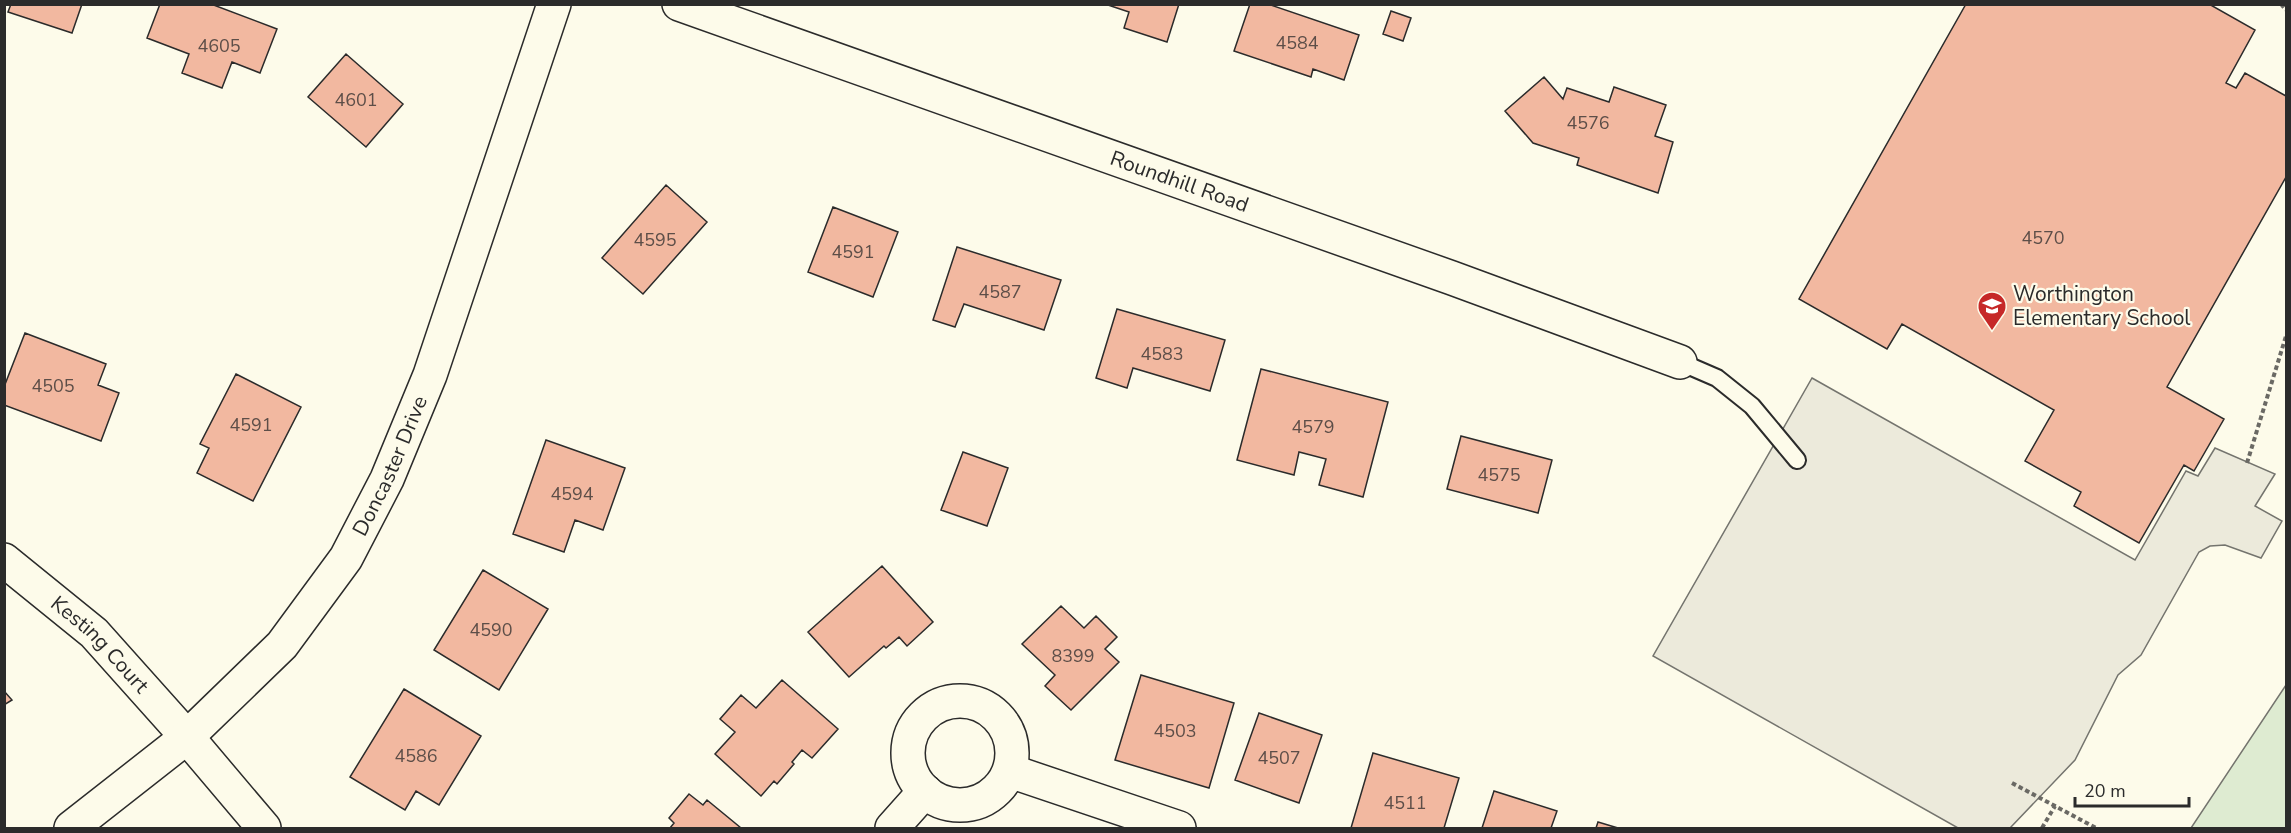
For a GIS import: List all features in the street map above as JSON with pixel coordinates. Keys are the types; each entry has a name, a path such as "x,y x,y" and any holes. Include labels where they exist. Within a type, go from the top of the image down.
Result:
{"street":[{"name":"Doncaster Drive","path":"71,828 187,737 282,645 346,558 387,479 430,375 554,4"},
{"name":"Roundhill Road","path":"679,4 1441,274 1680,362"},
{"name":"Kesting Court","path":"4,561 94,633 264,828"},
{"path":"969,701 989,709 1003,722 1012,747 1010,771 998,790 975,804 956,805 939,801 924,791 911,772 908,752 911,734 921,718 933,709 949,702 969,701"},
{"path":"1010,771 1179,828"},
{"path":"892,828 924,791"}],"lane":[{"path":"1680,362 1717,378 1752,406 1797,460"}],"path":[{"path":"2281,4 2286,10"},
{"path":"2247,463 2286,336"},
{"path":"2012,783 2096,828"},
{"path":"2042,828 2055,806"}],"green space":[{"path":"2286,685 2286,828 2191,828"}],"shaded area":[{"path":"1812,378 2135,560 2186,471 2198,476 2215,448 2275,474 2255,506 2282,521 2261,558 2225,545 2210,546 2199,552 2141,655 2118,675 2075,760 2010,828 1958,828 1653,656"}],"building":[{"path":"11,4 82,4 72,33 8,12"},
{"path":"160,4 211,4 277,29 260,73 232,62 222,88 182,73 189,54 147,38"},
{"path":"1105,4 1179,4 1167,42 1124,28 1129,12"},
{"path":"1250,4 1268,4 1359,35 1344,80 1313,69 1311,77 1234,51"},
{"path":"1966,4 2209,4 2255,30 2226,83 2236,88 2245,73 2286,96 2286,177 2167,387 2224,419 2194,471 2184,465 2139,543 2074,506 2081,492 2025,461 2054,410 1902,324 1887,349 1799,299"},
{"path":"1391,11 1411,18 1403,41 1383,34"},
{"path":"346,54 403,104 366,147 308,97"},
{"path":"1544,77 1563,99 1567,88 1609,102 1614,87 1666,105 1655,136 1673,142 1658,193 1577,165 1579,158 1533,143 1505,111"},
{"path":"666,185 707,222 643,294 602,258"},
{"path":"833,207 898,232 873,297 808,272"},
{"path":"957,247 1061,280 1044,330 964,304 955,327 933,320"},
{"path":"1117,309 1225,340 1210,391 1133,368 1127,388 1096,378"},
{"path":"25,333 106,364 98,385 119,393 101,441 4,405 4,387"},
{"path":"1261,369 1388,402 1363,497 1319,485 1326,459 1299,452 1294,475 1237,460"},
{"path":"236,374 301,407 253,501 197,473 209,448 200,444"},
{"path":"1461,436 1552,460 1538,513 1447,489"},
{"path":"546,440 625,468 603,530 575,520 564,552 513,534"},
{"path":"963,452 1008,468 987,526 941,510"},
{"path":"882,566 933,622 907,646 899,637 886,648 884,646 849,677 808,632"},
{"path":"483,570 548,609 499,690 434,650"},
{"path":"1061,606 1084,628 1096,616 1117,637 1105,649 1119,662 1071,710 1045,686 1055,675 1022,644"},
{"path":"1141,675 1234,703 1209,788 1115,760"},
{"path":"782,680 838,729 812,758 802,750 792,762 794,764 777,784 774,781 761,796 715,754 735,732 720,719 741,695 756,708"},
{"path":"404,689 481,736 439,805 416,791 405,810 350,777"},
{"path":"4,691 12,700 4,705"},
{"path":"1259,713 1322,735 1299,803 1235,780"},
{"path":"1373,753 1459,778 1444,828 1351,828"},
{"path":"1494,791 1557,811 1551,828 1482,828"},
{"path":"689,794 703,805 707,800 741,828 670,828 674,823 669,818"},
{"path":"1598,822 1618,828 1596,828"}],"place":[{"name":"Worthington Elementary School","path":"1992,332"}]}
